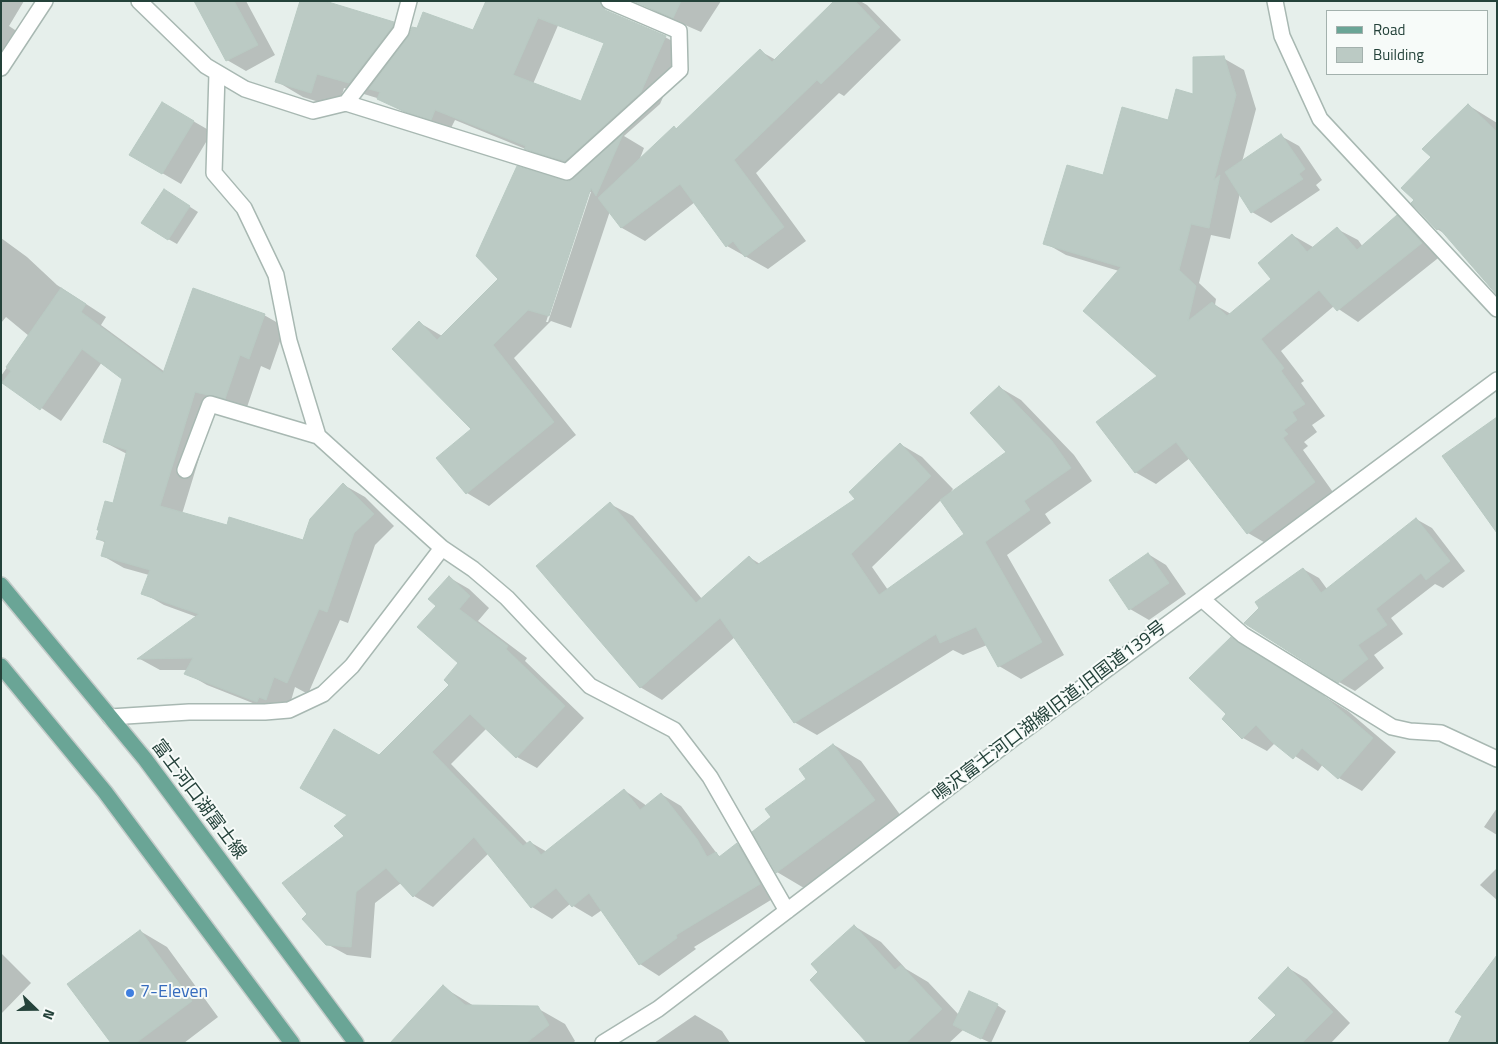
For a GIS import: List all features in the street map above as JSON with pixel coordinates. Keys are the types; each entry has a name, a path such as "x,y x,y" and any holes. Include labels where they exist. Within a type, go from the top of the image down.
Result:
{"main road":[{"name":"富士河口湖富士線","path":"1,585 146,759 356,1043"},
{"path":"1,666 104,792 292,1043"}],"street":[{"path":"1,68 45,1"},
{"path":"139,1 206,66 246,89 313,111 346,103 567,172 680,70 679,31 609,1"},
{"path":"346,103 401,31 409,1"},
{"path":"1275,1 1282,36 1320,119 1497,308"},
{"path":"217,73 214,173 244,208 276,275 289,340 318,436"},
{"name":"鳴沢富士河口湖線旧道;旧国道139号","path":"604,1043 658,1009 1202,599 1497,380"},
{"path":"185,470 210,404 318,436 442,548 473,569 507,598 590,686 674,730 710,777 787,912"},
{"path":"110,717 189,712 265,712 289,710 323,694 352,666 442,548"},
{"path":"1202,599 1243,635 1392,727 1410,731 1440,733 1497,759"}],"building":[{"path":"194,1 234,1 258,45 226,61"},
{"path":"300,1 325,1 394,22 349,83 317,74 311,93 275,82"},
{"path":"486,1 600,1 605,10 666,36 641,92 565,161 524,149 526,146 435,110 431,120 403,111 377,99 380,92 369,89 408,37 412,27 417,28 423,12 473,30","holes":["538,18 604,43 581,101 513,75"]},
{"path":"633,1 681,1 673,18"},
{"path":"834,1 855,1 880,27 821,84 817,80 734,160 784,227 745,257 733,241 726,247 680,184 621,228 598,198 674,126 676,129 760,49 772,62"},
{"path":"1224,56 1236,95 1214,180 1220,175 1209,228 1191,224 1179,270 1196,286 1188,321 1212,302 1227,316 1271,279 1258,263 1292,234 1307,252 1337,227 1357,250 1397,215 1422,243 1337,311 1319,290 1261,339 1284,368 1281,371 1305,404 1292,412 1297,420 1284,430 1288,434 1283,438 1315,482 1247,534 1176,442 1135,473 1096,422 1157,376 1083,311 1121,267 1043,244 1067,165 1103,175 1122,107 1168,120 1176,89 1193,94 1193,57"},
{"path":"162,102 194,121 162,174 129,155"},
{"path":"1468,104 1497,132 1497,295 1439,228 1437,230 1411,203 1414,200 1401,188 1431,157 1422,149"},
{"path":"623,134 596,196 591,188 549,316 528,310 493,345 554,422 466,494 436,458 471,429 392,349 419,321 437,340 498,279 476,256 517,166 569,181"},
{"path":"1281,134 1305,169 1299,174 1303,179 1251,213 1225,172"},
{"path":"164,189 190,206 168,240 141,223"},
{"path":"61,288 86,304 81,312 163,373 193,288 265,314 249,359 240,355 225,399 195,392 160,506 227,525 229,517 303,540 310,519 343,483 374,514 354,533 327,612 319,609 287,683 274,677 266,700 259,697 257,702 184,674 193,658 137,659 199,614 141,594 150,570 101,556 105,541 96,539 99,530 97,530 105,501 113,503 127,450 103,442 122,379 82,349 40,410 2,383 11,371 6,367"},
{"path":"999,386 1052,441 1071,468 1024,501 1030,510 985,542 1042,642 998,667 976,627 940,643 936,634 794,723 720,618 640,688 536,566 610,502 696,603 749,556 757,565 855,499 849,492 900,443 931,476 851,554 879,595 964,534 940,500 1006,452 970,413"},
{"path":"1497,417 1497,533 1442,456"},
{"path":"1416,518 1450,561 1426,580 1421,573 1376,609 1387,625 1358,645 1368,659 1338,683 1244,623 1259,608 1255,602 1303,568 1321,593"},
{"path":"1148,553 1169,583 1129,610 1109,580"},
{"path":"449,576 470,596 459,609 508,646 506,649 565,706 516,758 470,714 432,752 523,846 530,841 541,855 624,789 640,810 661,793 697,839 707,857 716,852 719,857 737,843 760,884 676,935 677,938 639,965 589,893 572,907 556,888 531,908 474,837 413,897 386,868 356,892 351,947 326,945 302,919 307,914 282,883 344,836 334,826 347,815 300,788 334,729 379,755 449,685 444,680 458,663 417,627 436,606 428,599"},
{"path":"1231,637 1324,696 1373,738 1338,779 1302,748 1293,759 1272,742 1256,725 1242,739 1222,719 1226,714 1189,678"},
{"path":"833,744 875,800 776,873 752,832 771,817 765,809 806,779 799,769"},
{"path":"854,925 895,970 901,965 942,1009 906,1043 867,1043 810,980 818,972 811,964"},
{"name":"7-Eleven","path":"140,930 192,1001 136,1043 111,1043 67,984"},
{"path":"1497,955 1497,1043 1448,1043 1462,1016 1455,1012"},
{"path":"1288,967 1333,1012 1302,1043 1248,1043 1276,1015 1258,998"},
{"path":"443,985 465,1005 538,1006 549,1025 526,1043 390,1043"},
{"path":"969,991 998,1004 981,1039 953,1025"}],"place":[{"name":"7-Eleven","path":"130,993"}]}
